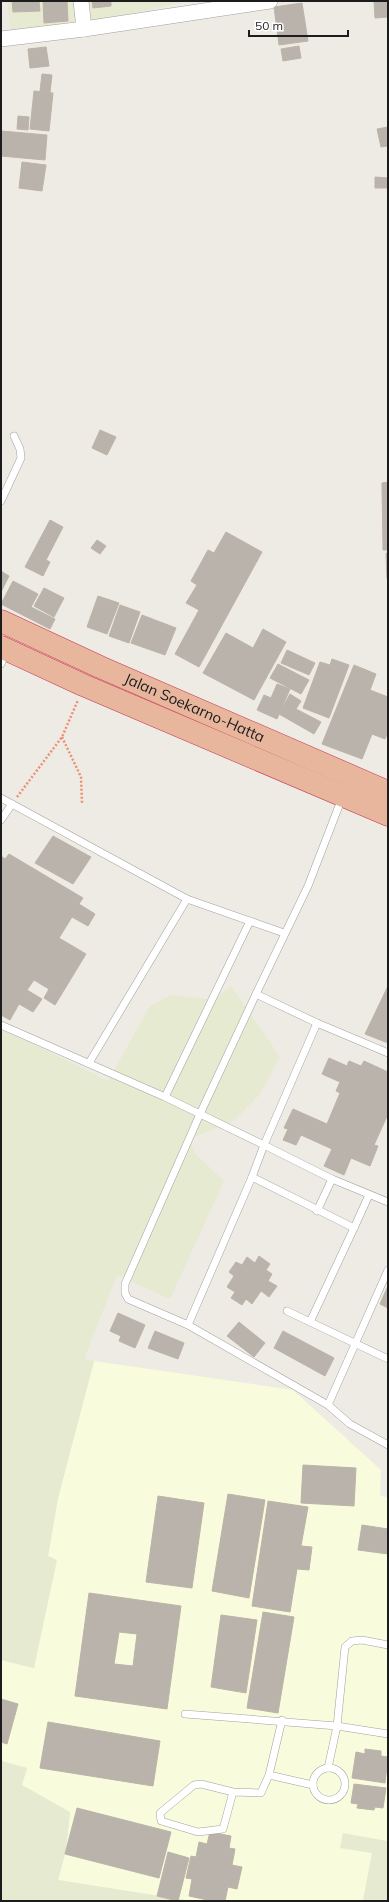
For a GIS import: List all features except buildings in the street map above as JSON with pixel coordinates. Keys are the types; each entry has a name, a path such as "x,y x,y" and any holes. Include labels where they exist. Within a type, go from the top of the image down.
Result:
{"highway":[{"name":"Jalan Soekarno-Hatta","path":"1,621 100,667 388,792"},
{"name":"Jalan Soekarno-Hatta","path":"3,653 83,685 388,815"}],"street":[{"path":"81,1 84,29"},
{"path":"1,39 84,29 270,1"}],"lane":[{"path":"1,501 21,458 20,449 14,436"},
{"path":"342,796 308,886 284,933 200,1114 125,1284 125,1293 128,1299 188,1325 328,1405 350,1424 388,1445"},
{"path":"1,798 186,899 284,933"},
{"path":"1,820 12,804"},
{"path":"89,1063 186,899"},
{"path":"165,1097 250,921"},
{"path":"256,994 317,1023 388,1053"},
{"path":"188,1325 317,1023"},
{"path":"1,1025 165,1097 332,1179 388,1202"},
{"path":"252,1177 317,1211 354,1228"},
{"path":"317,1211 332,1179"},
{"path":"310,1322 369,1194"},
{"path":"328,1405 388,1270"},
{"path":"287,1311 388,1359"},
{"path":"328,1768 337,1726 346,1646 352,1640 388,1645"},
{"path":"185,1714 282,1720 337,1726 388,1734"},
{"path":"233,1792 223,1829 198,1832 161,1821 160,1813 194,1785 201,1784 233,1792 261,1793 269,1775 282,1720"},
{"path":"328,1768 340,1772 346,1783 342,1795 336,1799 324,1799 315,1791 313,1785 317,1773 328,1768"},
{"path":"269,1775 313,1785"}],"path":[{"path":"12,804 62,737 83,685"},
{"path":"62,737 81,777 82,802"}],"shaded area":[{"path":"7,1 188,1 78,25 11,31"},
{"path":"231,986 280,1057 260,1094 235,1120 189,1139 196,1155 224,1181 170,1299 117,1275 84,1359 94,1361 58,1498 48,1556 57,1560 34,1668 1,1660 1,1028 108,1081 150,1006 172,995 214,1000"},
{"path":"94,1361 293,1390 381,1470 380,1495 388,1498 388,1841 340,1847 372,1853 363,1901 164,1901 58,1880 66,1850 70,1812 17,1798 27,1768 1,1761 1,1660 34,1668 56,1560 48,1556 58,1498"},
{"path":"1,1761 27,1768 22,1785 70,1812 66,1850 58,1880 192,1901 1,1901"},
{"path":"343,1833 387,1841 388,1839 388,1901 363,1901 372,1853 340,1848"}]}
